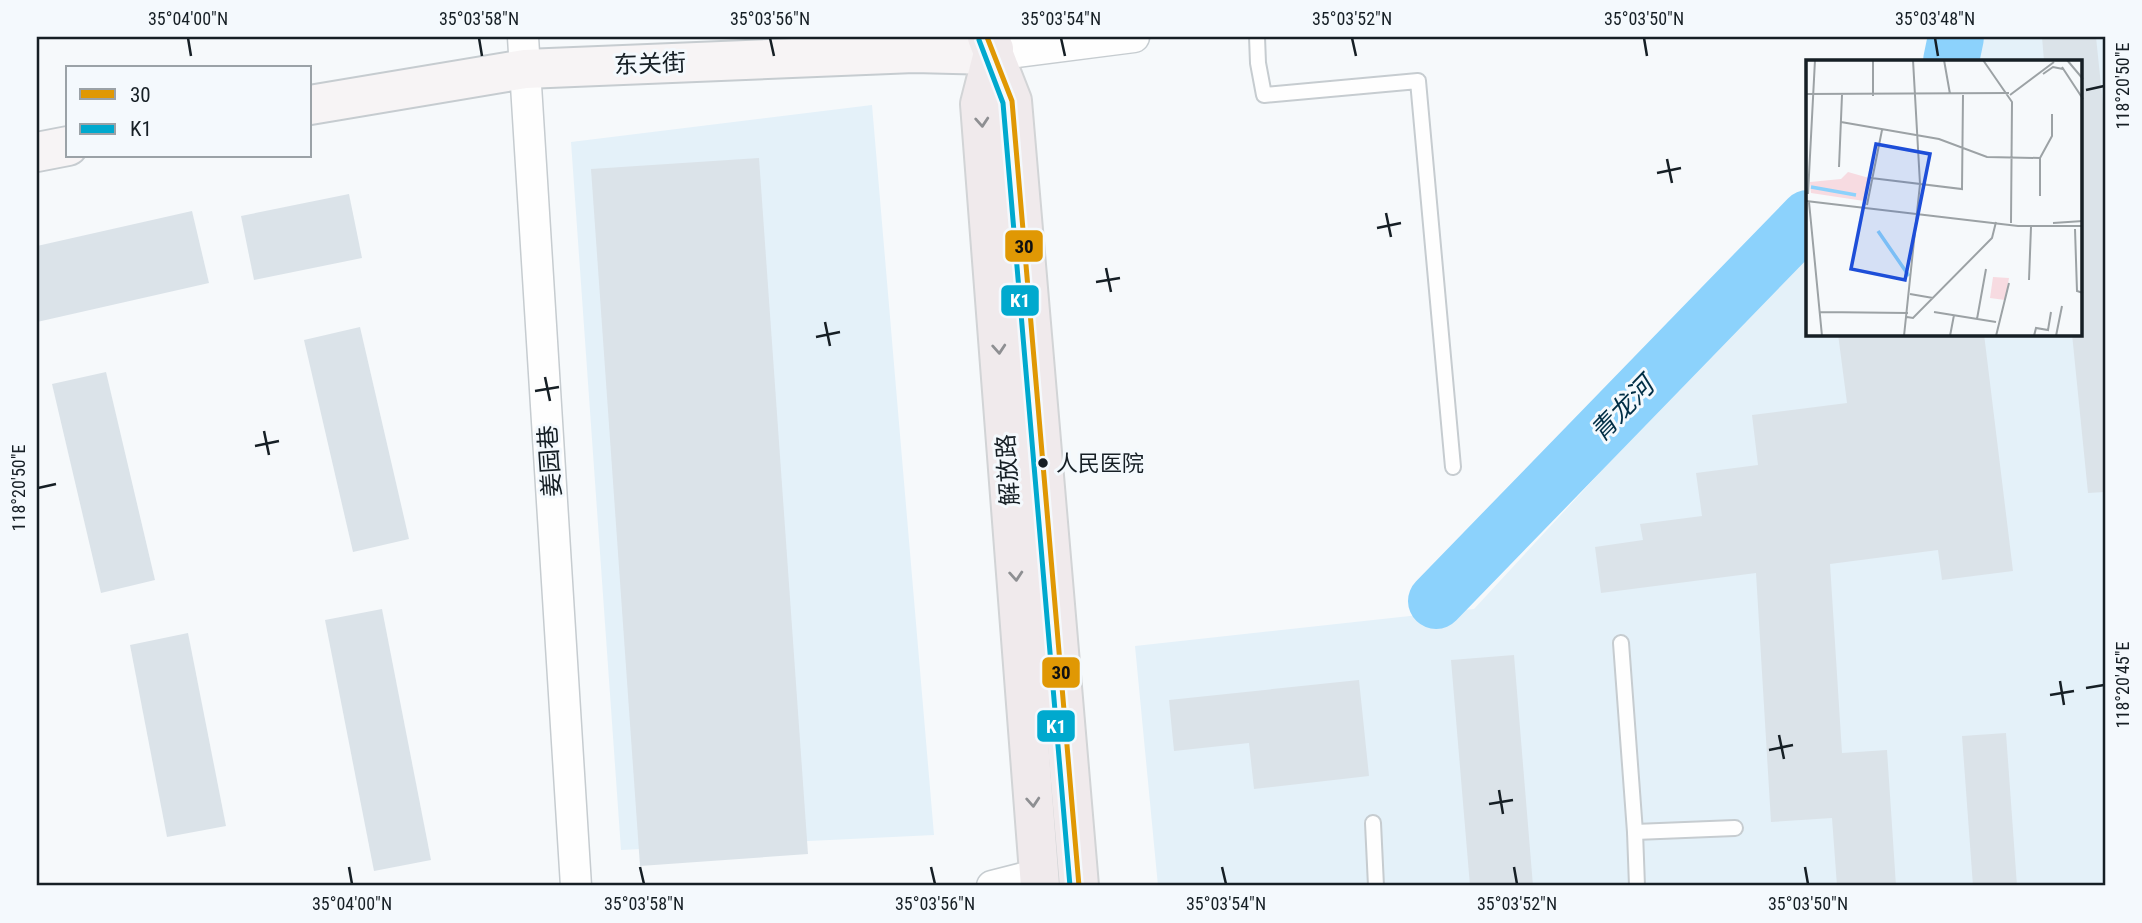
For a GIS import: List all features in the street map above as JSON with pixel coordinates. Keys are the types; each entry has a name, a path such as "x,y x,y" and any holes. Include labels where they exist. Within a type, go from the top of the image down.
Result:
{"main road":[{"name":"解放路","path":"992,43 980,104 1039,880"},
{"name":"解放路","path":"992,43 1012,101 1079,886"}],"street":[{"path":"992,43 1135,37"},
{"name":"东关街","path":"312,105 524,53 906,53 992,43"},
{"name":"姜园巷","path":"524,53 576,886"},
{"path":"37,152 66,146"},
{"path":"992,886 1039,880"}],"lane":[{"path":"1257,37 1258,63 1264,95 1418,81 1453,467"},
{"path":"1621,643 1637,886"},
{"path":"1373,823 1376,886"},
{"path":"1635,832 1735,828"}],"shaded area":[{"path":"1977,37 2105,37 2105,886 1158,886 1135,646 1474,609 1806,249 1806,336 2082,336 2082,60 1970,60"},
{"path":"872,105 934,835 621,850 571,142"}],"building":[{"path":"2042,37 2096,37 2105,124 2105,492 2088,493 2072,336 2082,336 2082,60 2044,60"},
{"path":"759,158 808,854 640,866 591,169"},
{"path":"349,194 362,258 254,280 241,216"},
{"path":"192,211 209,283 37,322 37,246"},
{"path":"360,327 409,539 353,552 304,340"},
{"path":"1838,336 1984,336 2013,571 1942,580 1938,550 1830,564 1842,753 1887,750 1896,886 1837,886 1832,818 1771,822 1756,573 1601,593 1595,547 1643,540 1640,524 1702,516 1696,473 1758,465 1752,415 1847,403"},
{"path":"106,372 155,580 101,593 52,384"},
{"path":"382,609 431,860 374,871 325,620"},
{"path":"188,633 226,826 167,837 130,645"},
{"path":"1514,655 1533,886 1470,886 1451,660"},
{"path":"1359,680 1369,776 1254,789 1249,743 1174,751 1169,700"},
{"path":"2006,733 2017,886 1973,886 1962,736"}],"waterway":[{"name":"青龙河","path":"1951,60 1956,37"},
{"name":"青龙河","path":"1436,601 1806,220"}],"transit line":[{"name":"30","path":"987,37 1012,101 1079,886"},
{"name":"K1","path":"979,40 1003,103 1070,886"}],"place":[{"name":"人民医院","path":"1043,463"}]}
